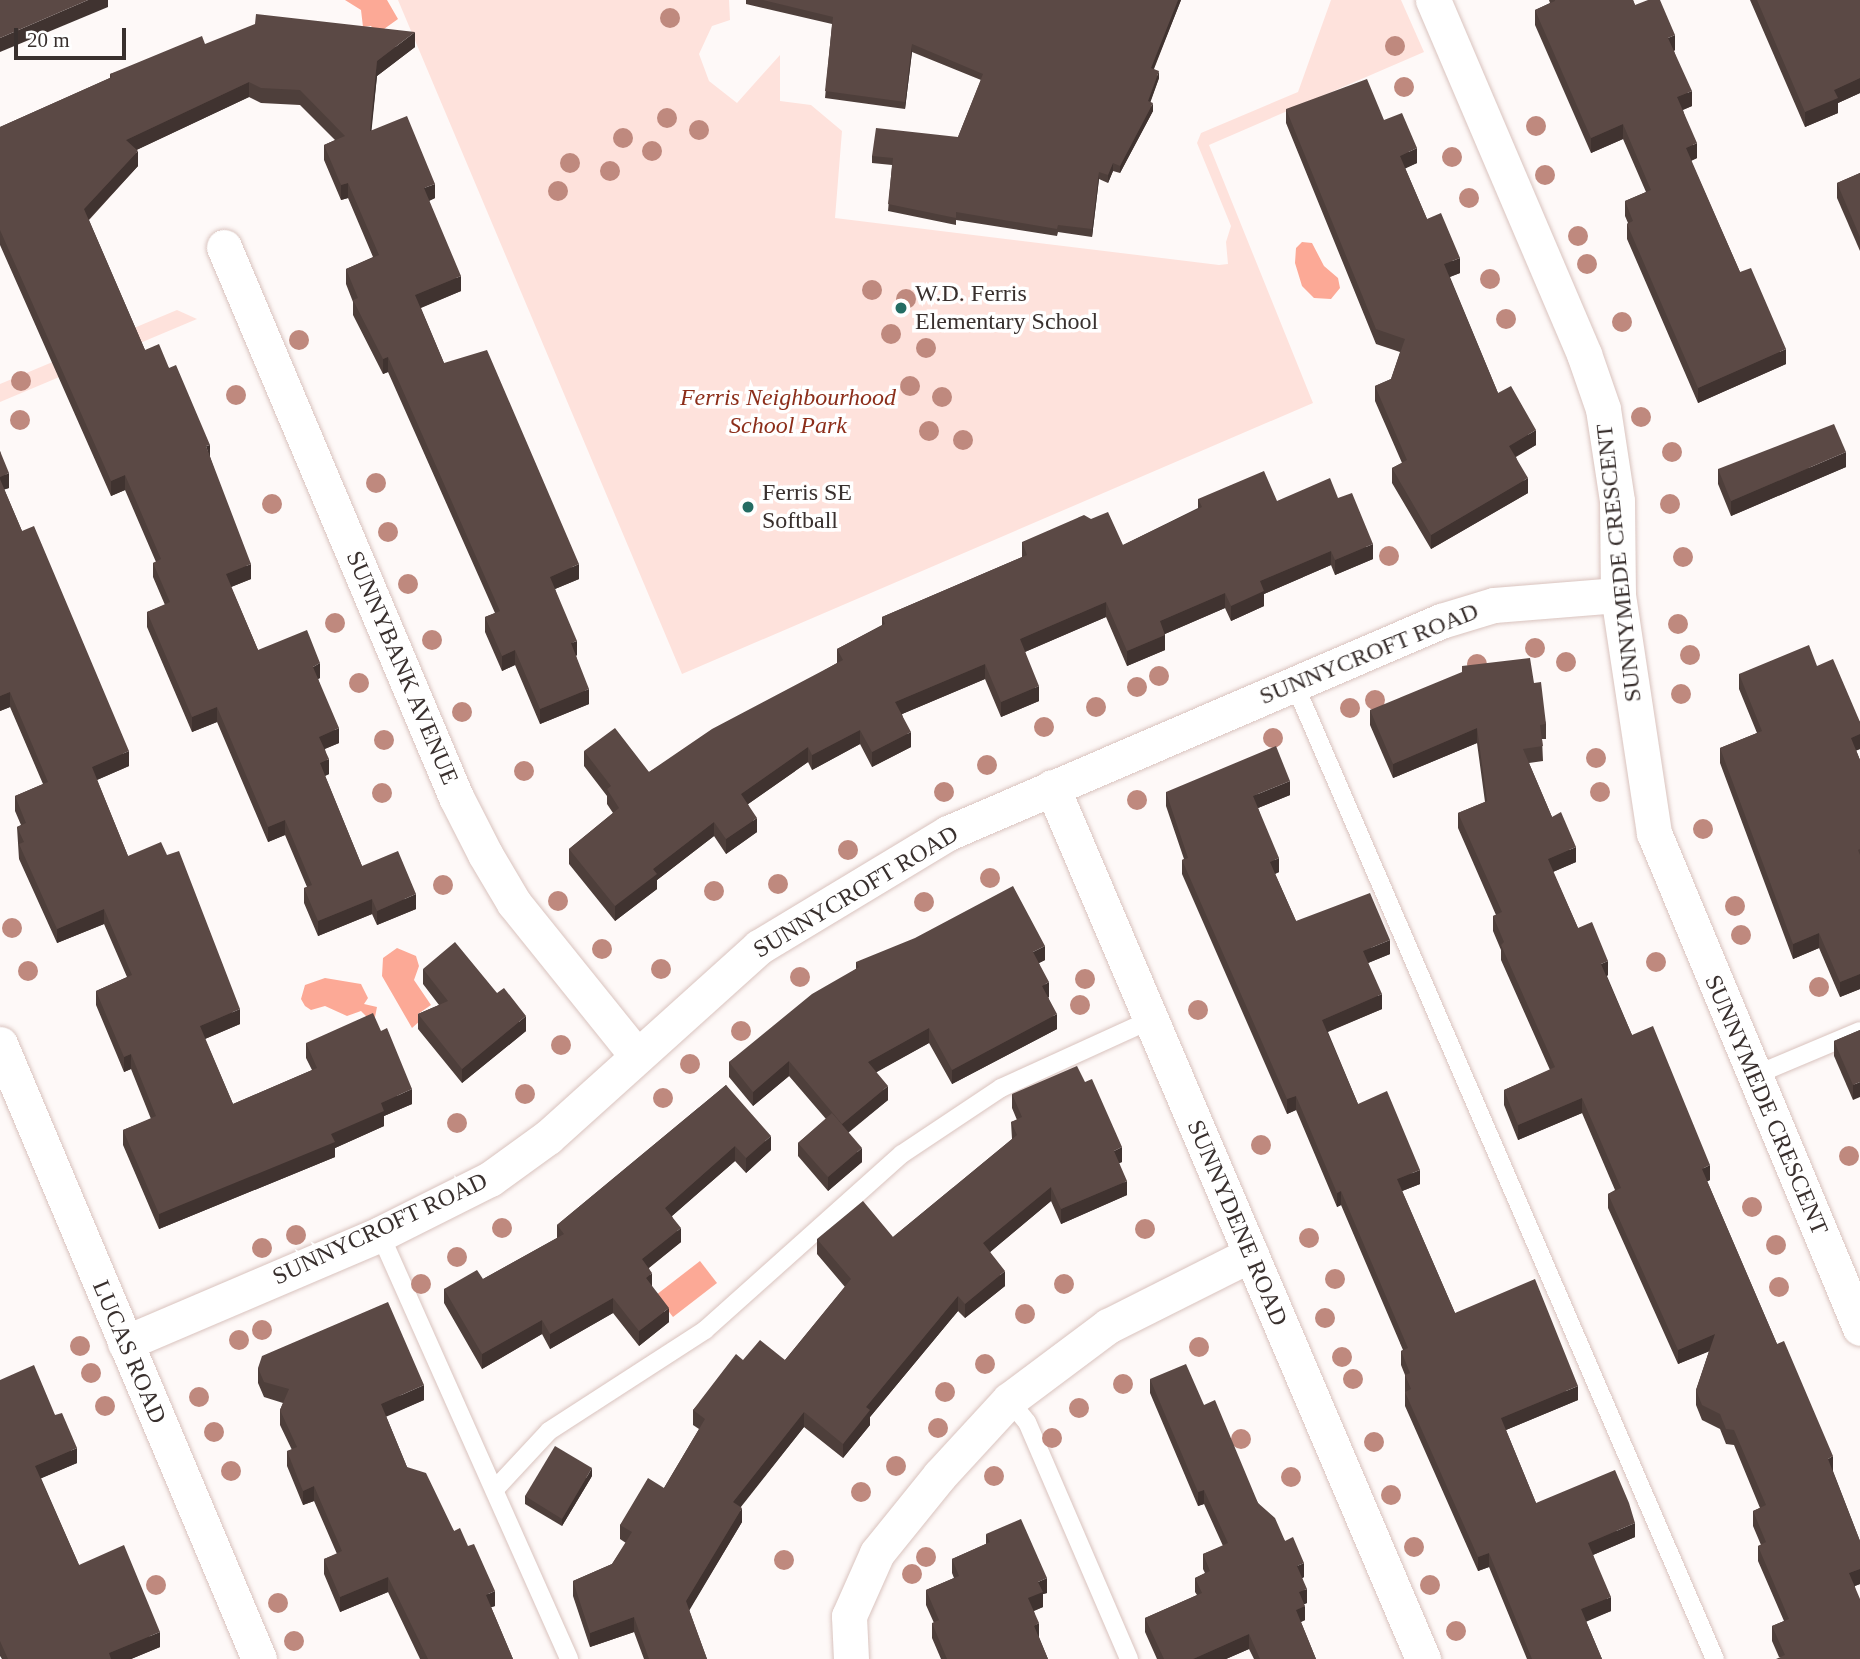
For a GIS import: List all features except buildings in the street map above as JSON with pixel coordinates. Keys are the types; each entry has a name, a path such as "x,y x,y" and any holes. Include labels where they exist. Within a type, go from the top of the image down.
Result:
{"street":[{"name":"SUNNYMEDE CRESCENT","path":"1433,0 1598,390 1614,465 1618,594 1654,833 1860,1328"},
{"name":"SUNNYBANK AVENUE","path":"225,247 450,785 485,854 514,903 636,1055"},
{"name":"SUNNYCROFT ROAD","path":"125,1343 380,1234 506,1168 548,1137 759,947 948,833 1441,621 1494,605 1618,594"},
{"name":"SUNNYDENE ROAD","path":"1052,787 1423,1659"},
{"name":"LUCAS ROAD","path":"0,1044 259,1659"},
{"path":"851,1659 838,1614 877,1553 940,1475 1009,1400 1108,1326 1165,1294 1251,1254"}],"lane":[{"path":"1294,682 1715,1659"},
{"path":"496,1487 549,1431 705,1330 902,1154 1001,1088 1150,1020"},
{"path":"1753,1076 1860,1031"},
{"path":"380,1234 496,1487 569,1659"},
{"path":"1009,1400 1027,1422 1129,1659"}],"green space":[{"name":"Ferris Neighbourhood School Park","path":"398,0 729,0 730,20 712,26 699,54 709,81 737,103 780,55 780,101 811,105 842,131 835,218 1219,265 1228,264 1226,242 1231,226 1197,143 1201,133 1298,92 1331,0 1401,0 1424,52 1209,145 1313,403 682,674"},
{"path":"177,310 197,319 0,402 0,384"}],"shaded area":[{"path":"345,0 387,0 398,19 377,34 371,26 363,27 361,10"},
{"path":"1302,242 1312,243 1324,266 1338,278 1340,288 1331,299 1314,298 1302,286 1295,263 1296,248"},
{"path":"397,948 416,956 419,966 414,980 431,1005 418,1014 421,1020 412,1028 382,976 383,958"},
{"path":"325,978 361,984 368,998 364,1004 377,1007 375,1017 369,1019 361,1011 347,1016 325,1006 311,1010 305,1006 301,999 305,985"},
{"path":"700,1261 717,1283 673,1317 656,1295"}],"place":[{"name":"W.D. Ferris Elementary School","path":"901,308"},
{"name":"Ferris SE Softball","path":"748,507"}]}
